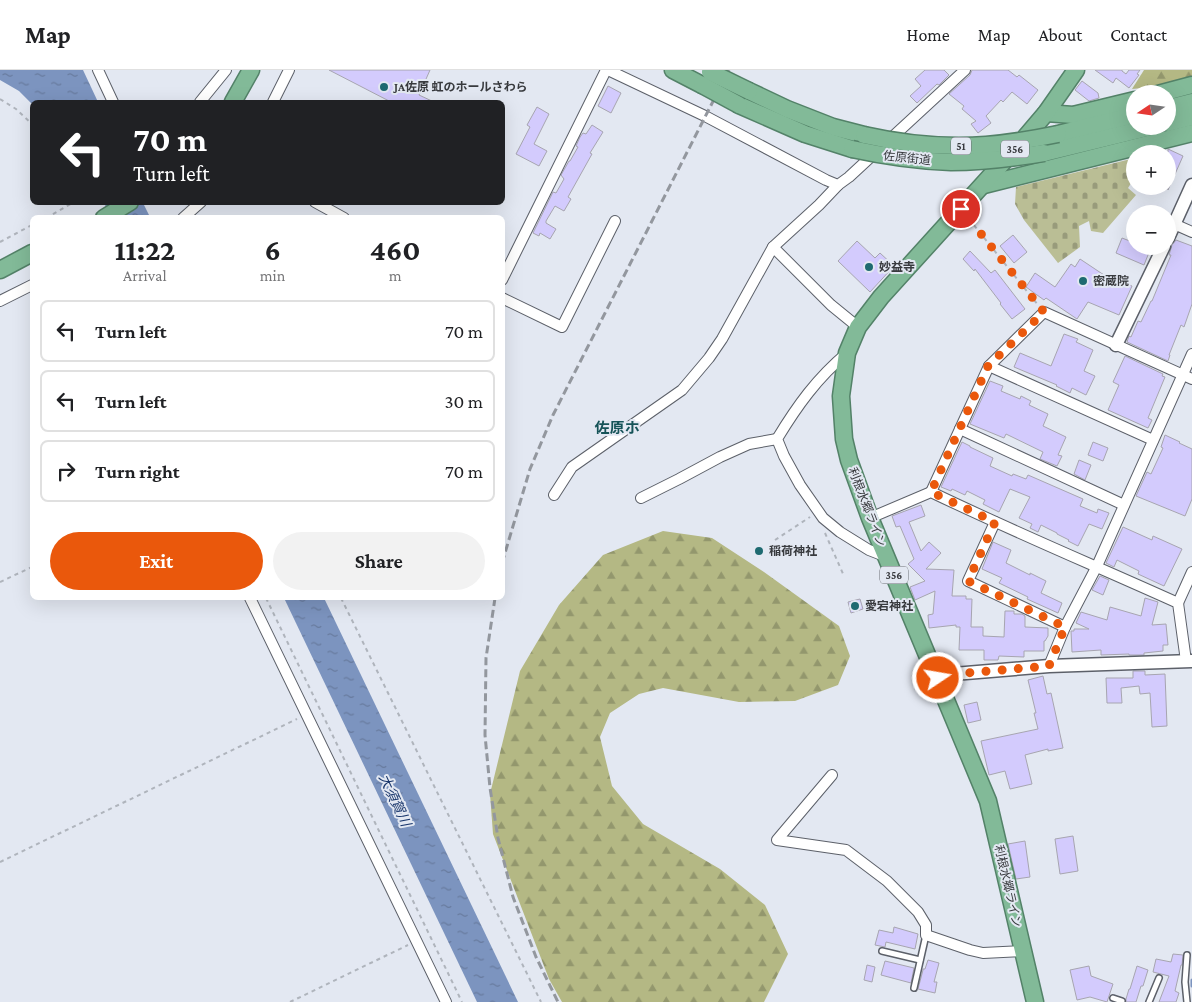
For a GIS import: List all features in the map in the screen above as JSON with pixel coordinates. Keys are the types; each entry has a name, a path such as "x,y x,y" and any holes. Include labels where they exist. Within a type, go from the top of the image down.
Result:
{"highway":[{"path":"234,100 251,70"},
{"name":"佐原街道","path":"674,70 706,76 805,134 852,149 882,156 952,162 985,160 1044,153 1126,133"},
{"name":"利根水郷ライン","path":"1036,1002 988,801 870,518 849,460 844,439 841,396 847,353 858,327 881,297 984,184 1046,112 1076,70"},
{"path":"1176,89 1192,85"},
{"name":"佐原街道","path":"744,98 786,109 833,127 891,141 922,145 985,145 1014,142 1126,118"},
{"path":"1046,112 1073,115 1126,102"},
{"path":"1176,106 1192,102"},
{"path":"1176,121 1192,117"},
{"path":"984,184 1192,133"},
{"path":"109,215 125,205"},
{"path":"0,270 30,254"}],"street":[{"path":"98,70 112,100"},
{"path":"202,100 226,70"},
{"path":"274,100 289,70"},
{"path":"505,274 607,70 705,116 838,185"},
{"path":"554,495 572,467 682,390 722,339 773,247 838,185 965,70"},
{"path":"1176,220 1192,185"},
{"path":"186,215 198,205"},
{"path":"320,205 339,215"},
{"path":"505,299 562,327 615,221"},
{"path":"1176,225 1192,232"},
{"path":"773,247 831,305 858,327"},
{"path":"1116,345 1160,255"},
{"path":"0,300 30,286"},
{"path":"870,518 931,492 988,366 1044,312 1188,377"},
{"path":"641,498 749,444 776,439 797,407 830,367 847,353"},
{"path":"1049,666 1065,627 1097,566 1153,440 1188,377 1192,354"},
{"path":"988,366 1153,440"},
{"path":"960,429 1124,505"},
{"path":"776,439 800,485 820,515 840,532 869,550 887,557"},
{"path":"931,492 1178,603"},
{"path":"995,522 968,581 1065,627"},
{"path":"938,678 954,674 1049,666 1189,661 1178,603 1192,572"},
{"path":"251,600 446,1002"},
{"path":"832,774 777,840 846,850 887,881 918,912 926,925 926,935 983,953 1023,951"}],"lane":[{"path":"914,988 926,935"},
{"path":"882,951 920,960"},
{"path":"1187,955 1185,982 1187,1002"},
{"path":"1149,1002 1159,978"},
{"path":"1113,998 1121,1002"}],"path":[{"path":"0,99 16,109 30,122"},
{"path":"51,215 69,205"},
{"path":"961,209 1044,312"},
{"path":"0,242 30,226"},
{"path":"775,540 820,515 825,534 844,576"},
{"path":"0,582 30,567"},
{"path":"267,600 462,1002"},
{"path":"342,600 541,1002"},
{"path":"0,862 306,714"},
{"path":"290,1002 416,941"}],"green space":[{"path":"1144,70 1192,70 1192,77 1166,85 1135,85"},
{"path":"1126,160 1126,195 1136,195 1103,233 1091,231 1089,221 1079,226 1080,247 1058,263 1024,220 1015,204 1016,187"},
{"path":"663,531 712,538 764,572 839,626 850,656 838,685 795,701 739,702 663,688 639,694 610,713 600,737 612,786 643,824 720,869 765,905 788,954 764,1002 562,1002 549,979 493,834 490,794 520,671 559,605 603,555"}],"water":[{"path":"0,70 83,70 97,100 30,100 30,102 19,91 0,80"},
{"path":"105,205 144,205 149,215 110,215"},
{"name":"大須賀川","path":"285,600 325,600 518,1002 477,1002"}],"building":[{"name":"JA佐原 虹のホールさわら","path":"329,70 430,70 419,95 430,100 387,100"},
{"path":"925,70 944,70 949,75 917,103 910,96 921,86 915,79"},
{"path":"972,70 1008,70 1017,77 1019,75 1038,90 1027,104 1012,92 1003,102 1001,100 986,116 991,123 978,133 971,124 976,121 962,109 964,106 949,94 970,75"},
{"path":"1095,70 1122,70 1126,74 1129,70 1140,70 1137,74 1139,75 1131,85 1126,86 1116,78 1113,83"},
{"path":"1082,81 1098,93 1099,98 1089,101 1075,90"},
{"path":"608,86 621,93 611,113 598,106"},
{"path":"537,107 549,114 534,144 547,151 539,166 516,154 530,127 527,125"},
{"path":"592,125 603,132 568,197 571,199 564,211 555,206 546,221 546,223 556,229 550,239 540,233 539,236 533,233 553,192 556,193 564,179 561,175 578,147 576,146 580,137 583,133 586,134"},
{"path":"1176,153 1183,156 1176,172"},
{"path":"1013,235 1027,252 1014,263 1000,246"},
{"path":"1122,238 1126,240 1126,255 1148,255 1144,265 1116,253"},
{"path":"1176,240 1192,246 1192,304 1184,327 1181,325 1168,361 1127,342 1138,321 1141,322 1171,255 1176,255"},
{"name":"妙益寺","path":"857,241 875,258 880,253 894,266 870,292 838,261"},
{"path":"970,251 991,273 995,270 1025,309 1012,319 975,269 974,271 963,259"},
{"path":"1080,259 1107,277 1132,286 1119,315 1088,302 1077,319 1026,287 1035,273 1055,287 1071,264 1075,267"},
{"path":"1064,334 1078,339 1076,342 1093,350 1084,371 1095,376 1086,395 1072,388 1070,393 1057,385 1014,367 1020,353 1051,366"},
{"path":"1125,356 1163,374 1162,376 1165,377 1148,418 1152,420 1148,428 1108,410 1119,385 1113,382"},
{"path":"990,381 1003,386 1001,391 1020,399 1021,396 1031,401 1029,405 1048,414 1043,426 1066,437 1058,455 1062,456 1057,466 1040,459 1043,452 1006,434 1004,438 970,424"},
{"path":"1165,435 1192,449 1192,499 1185,516 1136,496 1147,472 1151,474 1163,448 1161,447"},
{"path":"962,442 993,458 990,466 1012,476 1013,474 1026,479 1028,475 1083,499 1080,506 1097,513 1098,509 1109,513 1102,529 1089,524 1078,546 1041,525 1038,532 1030,528 1032,524 1019,518 1030,497 1010,489 999,512 983,504 985,500 967,491 965,495 952,489 951,491 941,487"},
{"path":"1093,442 1108,448 1103,461 1088,455"},
{"path":"1079,460 1091,465 1085,480 1074,474"},
{"path":"921,505 925,516 909,522 921,551 929,542 941,553 926,569 954,570 952,596 966,596 966,599 972,599 971,627 983,627 983,636 1004,637 1005,611 1014,611 1014,614 1025,616 1025,627 1048,628 1048,636 1044,641 1044,651 1024,651 1024,657 999,656 998,660 984,660 984,650 959,650 960,627 956,627 956,625 929,628 928,615 933,614 935,591 915,600 910,587 925,581 908,564 914,559 900,526 896,527 892,516"},
{"path":"1123,527 1152,540 1153,536 1182,549 1164,586 1138,574 1139,571 1117,560 1114,567 1106,563"},
{"path":"993,542 1011,550 1006,563 1046,581 1041,593 1062,603 1058,613 1027,599 1028,597 999,583 1002,578 982,569"},
{"path":"1100,576 1109,580 1103,595 1092,590"},
{"path":"1145,598 1158,602 1152,625 1166,624 1168,645 1163,645 1163,651 1144,653 1144,655 1101,655 1101,650 1072,652 1071,631 1074,631 1074,629 1089,629 1076,623 1081,612 1107,620 1110,607 1141,616"},
{"name":"愛宕神社","path":"860,599 863,609 851,613 848,602"},
{"path":"1133,671 1145,671 1145,675 1165,674 1167,726 1152,727 1150,693 1140,694 1139,686 1121,688 1122,703 1107,703 1106,678 1133,678"},
{"path":"1043,676 1047,694 1051,693 1063,748 1048,751 1048,749 1025,755 1032,784 1010,789 1005,771 989,775 981,741 1038,729 1028,680"},
{"path":"977,702 981,720 968,723 964,705"},
{"path":"1073,836 1078,871 1060,874 1055,839"},
{"path":"1025,841 1030,877 1016,879 1008,844"},
{"path":"894,927 918,934 915,949 886,942 885,947 875,945 879,930 893,933"},
{"path":"1173,954 1183,955 1175,991 1179,993 1176,1002 1159,1002 1169,976 1153,972 1156,959 1171,962"},
{"path":"928,960 939,963 934,982 937,982 935,993 918,989 923,969 925,969"},
{"path":"885,961 914,968 911,983 881,975"},
{"path":"867,965 875,967 872,982 864,980"},
{"path":"1089,966 1091,976 1113,984 1107,1002 1090,997 1077,1000 1070,970"},
{"path":"1137,966 1148,970 1136,1002 1126,1002 1129,989"}],"waterway":[{"path":"1192,980 1192,986"}],"railway":[{"path":"505,553 530,469 553,415 729,70"},
{"path":"495,600 486,658 485,735 490,788 498,838 513,897 536,957 558,1002"}],"place":[{"name":"JA佐原 虹のホールさわら","path":"384,87"},
{"name":"妙益寺","path":"869,267"},
{"name":"密蔵院","path":"1083,281"},
{"name":"稲荷神社","path":"759,551"},
{"name":"愛宕神社","path":"855,606"}],"district":[{"name":"佐原ホ","path":"617,428"}],"route":[{"path":"938,678 954,674 1049,666 1065,627 968,581 995,522 931,492 988,366 1044,312 961,209"}]}
